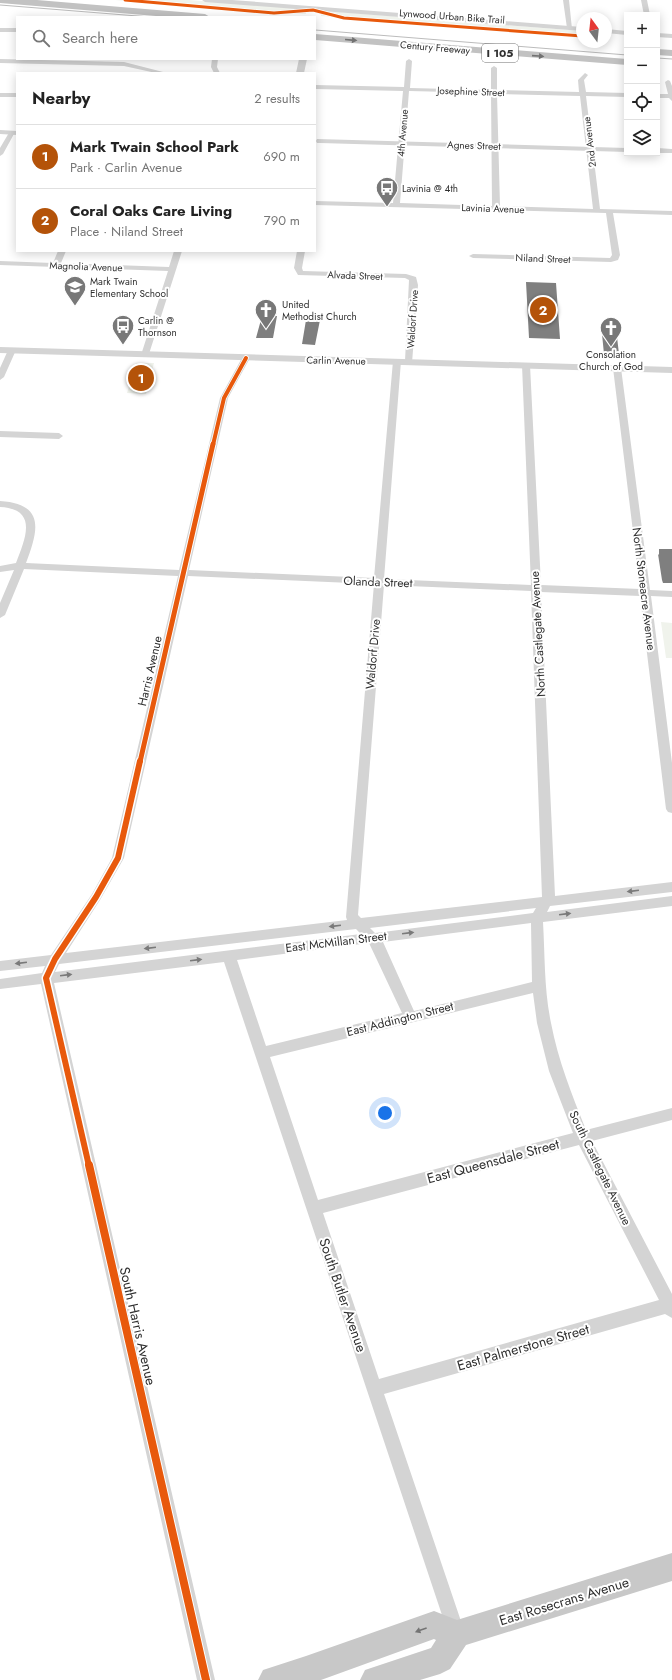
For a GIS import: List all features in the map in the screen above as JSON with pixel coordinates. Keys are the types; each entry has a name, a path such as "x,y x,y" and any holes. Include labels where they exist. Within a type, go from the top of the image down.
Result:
{"highway":[{"path":"0,0 193,16"},
{"path":"338,28 366,30"},
{"name":"Century Freeway","path":"380,32 576,47"},
{"name":"Century Freeway","path":"316,37 624,62"},
{"path":"660,52 672,53"}],"main road":[{"name":"East Rosecrans Avenue","path":"457,1634 672,1567"},
{"path":"272,1680 306,1671 434,1625 457,1634 440,1659 375,1680"}],"street":[{"path":"205,0 236,1 576,28"},
{"path":"313,16 317,0"},
{"path":"566,0 570,28"},
{"path":"644,0 646,12"},
{"path":"0,30 16,30"},
{"path":"612,32 624,33"},
{"path":"660,35 672,36"},
{"path":"215,60 214,67 216,72"},
{"path":"300,72 303,60"},
{"path":"0,61 109,61 160,72"},
{"path":"104,72 109,61"},
{"name":"4th Avenue","path":"396,205 409,61"},
{"path":"494,68 496,208"},
{"name":"2nd Avenue","path":"585,75 581,80 597,211"},
{"path":"660,96 672,97 668,82"},
{"name":"Josephine Street","path":"316,87 624,95"},
{"path":"0,95 16,95"},
{"path":"0,132 14,132"},
{"path":"0,154 14,132"},
{"name":"Agnes Street","path":"317,141 624,150"},
{"path":"660,151 671,151"},
{"name":"Lavinia Avenue","path":"316,203 672,213"},
{"name":"Niland Street","path":"473,256 605,261 613,259 616,255 609,211"},
{"path":"56,265 62,252"},
{"path":"145,355 178,252"},
{"name":"Alvada Street","path":"301,252 298,268 299,272 305,274 406,276 412,278"},
{"name":"Magnolia Avenue","path":"0,263 172,269"},
{"name":"Waldorf Drive","path":"409,362 414,285 412,278"},
{"name":"Carlin Avenue","path":"0,350 672,370"},
{"path":"0,377 12,350"},
{"name":"Harris Avenue","path":"46,978 55,959 96,897 118,858 224,398 246,358"},
{"name":"Waldorf Drive","path":"357,923 352,917 397,361"},
{"name":"North Castlegate Avenue","path":"526,365 549,896 545,902"},
{"name":"North Stoneacre Avenue","path":"617,368 672,809"},
{"path":"0,434 59,436"},
{"path":"0,504 22,510 28,515 32,522 30,538 0,615"},
{"name":"Olanda Street","path":"0,569 20,566 672,594"},
{"name":"East McMillan Street","path":"0,966 672,887"},
{"name":"East McMillan Street","path":"0,984 672,901"},
{"name":"South Castlegate Avenue","path":"545,902 537,918 539,986 544,1023 556,1071 582,1137 671,1307"},
{"path":"357,923 377,943 410,1017"},
{"name":"South Butler Avenue","path":"229,956 457,1634"},
{"name":"South Harris Avenue","path":"46,978 206,1680"},
{"name":"East Addington Street","path":"261,1052 539,986"},
{"name":"East Queensdale Street","path":"314,1208 672,1114"},
{"name":"East Palmerstone Street","path":"374,1389 671,1307"}],"shaded area":[{"path":"115,0 189,0 307,9 306,14 239,11"},
{"path":"327,11 576,31 576,36 321,16 321,13"},
{"path":"136,363 154,363 146,394 127,393"},
{"path":"661,622 672,623 672,658 666,658"}],"building":[{"path":"526,282 556,283 560,339 529,338"},
{"name":"United Methodist Church","path":"262,316 277,316 273,338 256,338"},
{"path":"306,320 320,320 315,345 302,344"},
{"name":"Consolation Church of God","path":"602,334 614,334 615,337 617,337 619,354 604,354"},
{"path":"659,549 672,549 672,583 663,583 658,554 659,555"}],"tram line":[{"path":"0,5 138,16"},
{"path":"316,30 624,55"},
{"path":"660,58 672,59"}],"cycle path":[{"name":"Lynwood Urban Bike Trail","path":"125,0 274,13 313,10 322,11 344,18 576,36"},
{"path":"206,1680 46,978 55,959 96,897 118,858 224,398 246,358"}],"place":[{"name":"Lavinia @ 4th","path":"387,208"},
{"name":"Mark Twain Elementary School","path":"75,306"},
{"name":"Coral Oaks Care Living","path":"543,310"},
{"name":"United Methodist Church","path":"266,330"},
{"name":"Carlin @ Thornson","path":"123,346"},
{"name":"Consolation Church of God","path":"611,348"},
{"name":"Mark Twain School Park","path":"141,378"}]}
